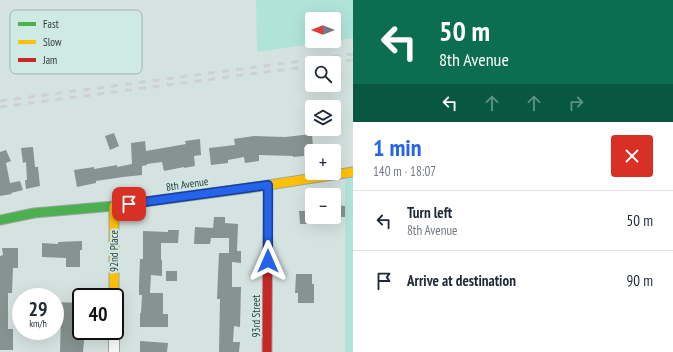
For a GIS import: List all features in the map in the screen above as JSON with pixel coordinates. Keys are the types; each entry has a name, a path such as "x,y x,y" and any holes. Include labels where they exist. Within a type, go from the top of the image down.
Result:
{"street":[{"name":"8th Avenue","path":"0,220 34,213 114,206 353,172"},
{"name":"93rd Street","path":"267,352 268,185"},
{"name":"92nd Place","path":"114,206 114,288"},
{"path":"114,340 114,352"}],"green space":[{"path":"256,0 353,0 353,38 341,40 341,12 305,12 305,45 257,52"},
{"path":"353,178 353,352 345,352 345,179"}],"building":[{"path":"114,133 119,146 110,150 105,136"},
{"path":"305,135 305,136 312,136 313,144 305,144 304,156 293,157 259,155 259,161 245,163 244,157 228,160 228,163 211,165 209,148 235,145 234,139 254,136 285,137"},
{"path":"200,139 201,155 194,156 195,166 164,171 162,162 147,164 142,166 142,175 96,181 96,183 77,187 74,170 94,167 94,169 117,165 117,167 132,164 131,143 145,141 146,151 186,144 185,141"},
{"path":"33,147 35,167 38,167 40,186 26,189 26,162 23,163 21,148"},
{"path":"6,150 11,161 6,163 10,183 20,181 23,190 0,196 0,152"},
{"path":"341,206 345,206 345,217 341,217"},
{"path":"299,211 305,211 305,224 300,224"},
{"path":"214,217 225,217 225,223 238,224 237,251 241,251 241,263 232,262 232,287 241,287 240,327 234,326 233,342 240,342 239,352 219,352 220,299 217,299 219,253 229,253 229,238 211,238 210,244 194,244 195,227 213,228"},
{"path":"168,230 179,230 178,243 161,243 162,276 151,275 150,293 163,293 163,314 168,314 168,327 140,327 142,295 139,295 139,285 140,259 143,259 143,231 168,232"},
{"path":"82,241 82,250 80,250 80,267 66,267 66,258 42,257 42,243 58,244 58,242"},
{"path":"2,248 18,248 18,268 13,268 12,293 8,293 8,329 12,329 13,350 0,350 0,256 3,255"},
{"path":"166,271 177,271 177,281 166,281"},
{"path":"296,274 312,274 312,284 314,284 314,303 298,303 298,293 295,293"},
{"path":"64,302 72,303 72,340 84,340 83,352 60,352 60,340 64,340"},
{"path":"140,341 168,343 167,352 140,352"}],"railway":[{"path":"0,101 353,54"},
{"path":"341,62 353,60"},
{"path":"0,107 305,67"}],"traffic: fast":[{"path":"0,220 34,213 114,206 249,188"}],"traffic: slow":[{"path":"249,188 353,172"},
{"path":"114,206 114,288"}],"traffic: jam":[{"path":"267,352 268,185"}],"route":[{"path":"129,204 268,185 268,261"}]}
